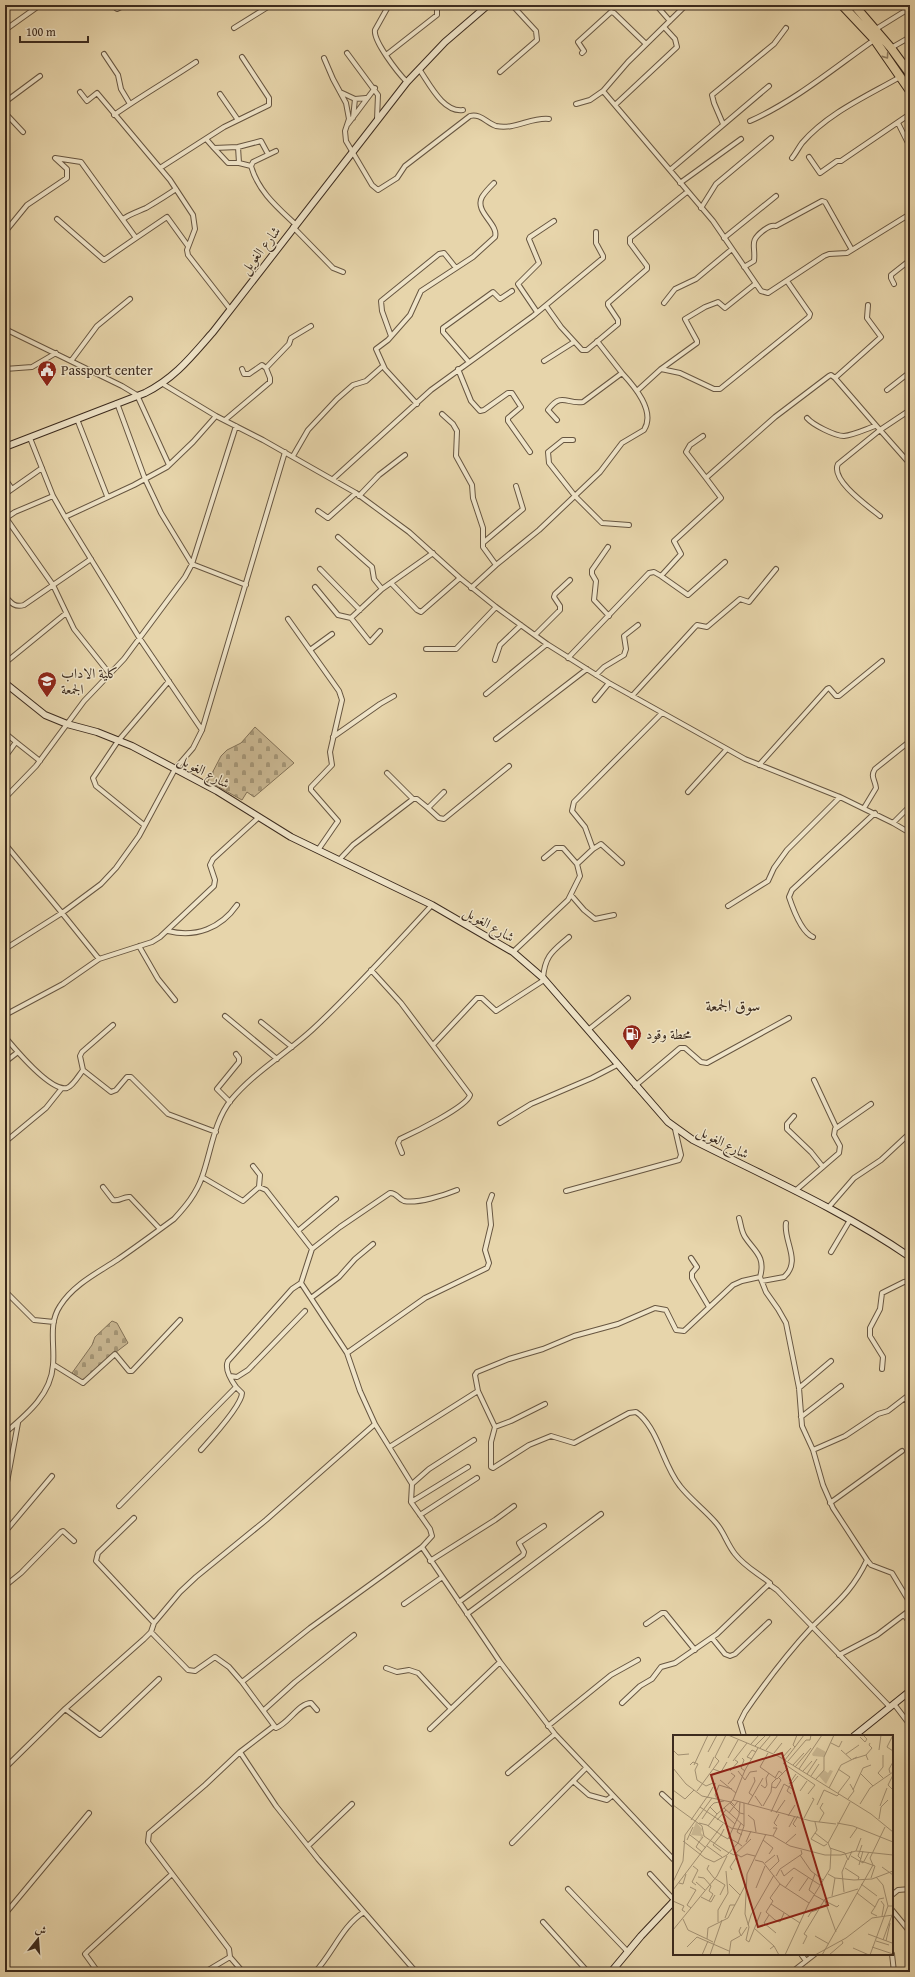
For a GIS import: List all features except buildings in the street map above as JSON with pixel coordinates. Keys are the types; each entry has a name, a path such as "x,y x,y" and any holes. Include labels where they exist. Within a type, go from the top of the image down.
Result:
{"highway":[{"path":"842,5 874,39 910,91"},
{"path":"854,5 891,48 906,62 910,74"}],"street":[{"path":"5,30 40,5"},
{"path":"112,5 117,9 125,5"},
{"path":"234,28 270,5"},
{"path":"389,5 374,31 386,55 407,82"},
{"path":"386,55 437,15 437,5"},
{"name":"شارع الغويل","path":"5,447 163,384 182,368 230,309 407,82 445,42 488,5"},
{"path":"500,72 537,40 536,31 512,5"},
{"path":"656,5 670,21"},
{"path":"576,104 590,100 603,92 646,44 686,5"},
{"path":"876,29 910,8"},
{"path":"582,53 584,50 578,42 611,12 614,13 646,44"},
{"path":"615,105 677,47 675,39 664,27"},
{"path":"724,124 714,104 712,95 774,44 786,28"},
{"path":"891,48 910,37"},
{"path":"750,121 778,108 874,39"},
{"path":"347,53 375,88 379,99 377,119"},
{"path":"104,54 118,75 121,89 130,104"},
{"path":"160,168 207,140 218,130 268,107 270,103 269,98 242,57"},
{"path":"324,58 348,110 349,119 344,135 372,185 378,190 397,178 405,166 470,116 477,116 496,126 512,126 535,119 549,119"},
{"path":"114,115 196,62"},
{"path":"419,69 445,104 453,110 463,110"},
{"path":"5,102 40,76"},
{"path":"792,158 802,143 823,124 846,107 900,77"},
{"path":"670,170 769,86"},
{"path":"346,128 366,98 375,88"},
{"path":"80,92 87,101 97,93 176,189 193,215 195,222 193,235 188,246 188,255 230,309"},
{"path":"340,92 355,99 366,98"},
{"path":"603,92 701,208 732,249 755,284 761,291 766,293 824,256 829,254 844,254 910,214"},
{"path":"220,94 238,120"},
{"path":"353,119 355,99"},
{"path":"809,157 820,172 837,161 841,161 910,114"},
{"path":"5,117 8,116 23,132"},
{"path":"898,123 910,147"},
{"path":"701,208 716,184 771,138"},
{"path":"680,183 741,139"},
{"path":"207,140 228,163 239,163 251,166"},
{"path":"214,148 238,147 261,141 268,154"},
{"path":"238,147 239,163"},
{"path":"276,151 253,162 251,166 254,178 264,192 332,268 343,272"},
{"path":"5,232 27,205 67,178 66,170 55,158 81,162 136,238"},
{"path":"417,404 383,366 376,349 391,336 410,315 420,292 473,257 496,237 496,231 486,216 481,204 482,197 494,183"},
{"path":"122,219 132,212 139,211 156,203 176,189"},
{"path":"546,306 574,342 584,351 597,341 618,324 618,320 608,306 608,303 647,268 630,243 630,238 687,192"},
{"path":"724,238 776,196"},
{"path":"744,267 754,261 753,246 757,236 771,226 776,226 822,201 825,202 852,250"},
{"path":"57,219 104,260 167,217 188,246"},
{"path":"537,312 518,284 539,263 529,240 530,237 554,221"},
{"path":"333,479 417,404 430,390 468,361 546,306 603,258 596,243 596,232"},
{"path":"664,303 675,289 696,278 732,249"},
{"path":"391,336 382,311 381,301 439,254 444,253 456,268"},
{"path":"894,284 891,275 910,260"},
{"path":"661,369 680,373 714,389 720,389 809,317 810,314 787,281"},
{"path":"638,390 661,369 696,343 697,341 685,319 705,307 718,302 726,308 755,284"},
{"path":"468,361 443,332 443,328 493,292 500,299 512,291"},
{"path":"71,361 97,326 130,299"},
{"path":"835,378 881,337 867,318 868,305"},
{"path":"266,368 289,344 291,338 311,326"},
{"path":"5,329 122,386 136,395 169,465"},
{"path":"471,588 496,564 539,530 600,472 622,442 645,427 647,420 645,408 638,390 622,373 597,341"},
{"path":"544,361 574,342"},
{"path":"5,370 32,367 56,354"},
{"path":"225,420 270,382 266,368 262,365 249,374 244,374 242,369"},
{"path":"292,456 308,430 337,399 353,385 366,381 383,366"},
{"path":"458,369 471,401 480,411 484,410 508,393 512,394 521,407 508,418 508,421 530,452"},
{"path":"887,390 910,372"},
{"path":"557,420 548,410 558,400 583,402 622,373"},
{"path":"706,478 789,406 830,375 835,378 875,426 910,464"},
{"path":"163,384 216,416 292,456 357,494 410,532 471,588 496,607 547,644 609,683 726,750 759,765 840,797 875,813 910,833"},
{"path":"117,403 146,479 161,513 192,564 246,585"},
{"path":"880,516 854,496 837,470 838,464 880,430 910,410"},
{"path":"442,414 453,424 457,431 456,456 472,485 473,498 482,526 484,542 483,547 496,564"},
{"path":"65,517 146,479 169,465 194,442 216,416"},
{"path":"807,418 821,428 843,436 875,426"},
{"path":"77,419 107,496"},
{"path":"5,798 40,760 67,724 109,673 124,659 140,639 192,564 236,426"},
{"path":"661,576 681,554 674,541 721,499 686,452 690,445 703,436"},
{"path":"30,438 53,496 65,517 140,639 202,730"},
{"path":"573,440 563,440 548,452 547,456 549,463 575,496 602,523 628,525"},
{"path":"5,949 62,913 101,884 116,868 139,836 175,769 193,748 202,730 284,452"},
{"path":"318,511 328,518 405,455"},
{"path":"5,494 42,468"},
{"path":"5,479 12,489"},
{"path":"484,542 523,509 516,486"},
{"path":"53,496 6,517 53,585 65,614 82,641 109,673"},
{"path":"338,537 372,567 374,579 382,589"},
{"path":"608,547 592,570 592,574 596,581 594,600 609,616"},
{"path":"351,618 382,589 433,552"},
{"path":"5,596 12,605 20,607 91,559"},
{"path":"568,658 649,573 654,572 688,595 725,562"},
{"path":"320,569 360,610"},
{"path":"632,696 694,627 697,625 707,627 740,599 749,602 776,569"},
{"path":"391,583 417,610 421,612 460,578"},
{"path":"535,635 560,610 560,606 554,597 555,594 570,580"},
{"path":"315,587 338,615 351,618 370,642 380,631"},
{"path":"426,649 456,648 496,607"},
{"path":"5,663 65,614"},
{"path":"288,619 342,696 329,755 332,766 311,787 311,790 338,821 318,850"},
{"path":"495,660 500,645 521,625"},
{"path":"596,674 604,667 624,655 626,649 624,636 638,625"},
{"path":"310,650 332,634"},
{"path":"486,694 547,644"},
{"path":"759,765 827,689 829,688 836,696 839,696 882,661"},
{"path":"496,739 587,669"},
{"path":"144,825 96,786 94,782 95,774 118,741 170,681"},
{"name":"شارع الغويل","path":"5,683 39,712 67,724 97,732 175,769 217,791 291,837 432,905 513,952 543,979 588,1030 634,1086 675,1130 828,1208 880,1237 910,1257"},
{"path":"595,700 609,683"},
{"path":"333,738 394,696"},
{"path":"593,849 585,827 572,811 574,802 662,713"},
{"path":"5,733 40,760"},
{"path":"864,808 876,788 872,778 872,774 875,769 910,741"},
{"path":"5,757 16,742"},
{"path":"688,792 726,750"},
{"path":"387,773 413,799 417,799 440,818 444,819 509,766"},
{"path":"428,808 444,792"},
{"path":"728,906 768,881 774,868 788,850 840,797"},
{"path":"339,860 353,845 413,799"},
{"path":"893,823 910,806"},
{"path":"813,937 805,930 792,904 789,897 792,890 875,813"},
{"path":"5,1015 63,984 99,960 157,939 214,886 215,880 210,865 213,859 259,817"},
{"path":"5,844 99,960"},
{"path":"577,864 598,844 604,845 622,863"},
{"path":"513,952 572,895 580,876 577,864 565,850 559,848 544,858"},
{"path":"572,895 584,910 595,919 614,915"},
{"path":"168,930 189,934 201,931 226,918 237,905"},
{"path":"5,1433 18,1423 35,1406 48,1385 54,1364 54,1322 59,1307 74,1289 174,1219 190,1201 202,1177 216,1132 230,1102 256,1076 313,1029 432,905"},
{"path":"433,1044 477,998 482,998 496,1011 543,979 545,961 548,956 569,937"},
{"path":"139,946 158,979 175,1000"},
{"path":"371,970 401,1003 433,1044 449,1069 468,1093 469,1098 430,1124 400,1139 398,1144 402,1153"},
{"path":"588,1030 628,998"},
{"path":"225,1016 277,1059"},
{"path":"634,1086 680,1048 685,1048 701,1062 707,1063 789,1018"},
{"path":"261,1022 292,1047"},
{"path":"114,1025 82,1052 80,1056 83,1070 111,1092 116,1090 127,1077 131,1077 168,1114 216,1132"},
{"path":"5,1037 18,1052 50,1081 62,1088 70,1087 83,1070"},
{"path":"5,1062 18,1052"},
{"path":"230,1102 217,1089 240,1060 236,1054"},
{"path":"500,1123 537,1101 582,1083 617,1065"},
{"path":"814,1080 836,1127"},
{"path":"5,1142 46,1108 62,1088"},
{"path":"795,1191 840,1150 840,1146 834,1132 836,1127 871,1104"},
{"path":"794,1116 787,1124 788,1129 811,1152 823,1167"},
{"path":"566,1191 679,1160 681,1155 675,1130"},
{"path":"828,1208 854,1178 881,1160 910,1133"},
{"path":"202,1177 243,1201 259,1187 260,1175 253,1166"},
{"path":"103,1187 113,1200 120,1201 126,1197 130,1197 160,1229"},
{"path":"259,1187 270,1194 312,1249"},
{"path":"201,1450 242,1397 242,1393 230,1376 226,1365 228,1361 292,1289 301,1283 312,1249 340,1227 390,1193 395,1194 401,1200 409,1201 434,1197 457,1190"},
{"path":"347,1353 425,1298 487,1268 489,1263 485,1250 491,1225 489,1203 492,1195"},
{"path":"299,1230 336,1199"},
{"path":"739,1218 744,1236 755,1247 761,1257 761,1279 766,1292 786,1323 799,1388 802,1426 813,1450 830,1503 866,1560 871,1564 892,1573 910,1603"},
{"path":"831,1252 850,1220"},
{"path":"786,1223 785,1229 792,1250 790,1269 784,1277 742,1280 733,1285 684,1331 679,1332 676,1330 668,1313 660,1307 606,1328 574,1336 544,1349 477,1372 474,1378 478,1391 495,1427 490,1452 491,1467 493,1468 529,1445 547,1437 556,1436 574,1443 578,1442 602,1426 629,1413 636,1412 644,1418 661,1447 669,1468 679,1486 720,1528 736,1555 749,1568 770,1583 770,1585 777,1590 812,1628 892,1706 910,1726"},
{"path":"311,1298 339,1278 354,1259 373,1244"},
{"path":"691,1258 697,1267 692,1273 692,1278 709,1307"},
{"path":"882,1369 883,1357 870,1336 871,1323 880,1308 882,1293 904,1282 910,1282"},
{"path":"242,1682 310,1628 422,1547 432,1536 430,1529 411,1502 412,1484 391,1446 376,1424 360,1391 347,1353 301,1283"},
{"path":"5,1291 34,1320 54,1322"},
{"path":"230,1376 237,1377 248,1370 305,1311"},
{"path":"54,1364 83,1383 115,1354 129,1371 132,1371 180,1320"},
{"path":"799,1388 831,1361"},
{"path":"119,1506 236,1386"},
{"path":"801,1417 841,1386"},
{"path":"391,1446 478,1391"},
{"path":"813,1450 845,1436 878,1414 888,1411 910,1394"},
{"path":"905,1398 910,1404"},
{"path":"495,1427 511,1421 544,1404"},
{"path":"5,1493 18,1423"},
{"path":"5,1768 65,1709 151,1632 154,1623 180,1592 196,1577 266,1520 376,1424"},
{"path":"412,1484 429,1469 474,1440"},
{"path":"830,1503 902,1451"},
{"path":"411,1502 468,1467"},
{"path":"5,1532 52,1476"},
{"path":"420,1514 477,1478"},
{"path":"430,1561 495,1520 514,1506"},
{"path":"467,1614 601,1514"},
{"path":"134,1518 98,1553 96,1561 154,1623"},
{"path":"458,1602 523,1556 524,1552 519,1543 544,1526"},
{"path":"5,1586 26,1568 61,1532 64,1532 74,1541"},
{"path":"422,1547 441,1578 500,1662 548,1726 612,1796 673,1859"},
{"path":"744,1735 740,1722 745,1712 783,1662 812,1628 847,1593 858,1577 866,1560"},
{"path":"404,1604 441,1578"},
{"path":"622,1703 640,1686 652,1679 661,1667 675,1663 712,1638 770,1583"},
{"path":"839,1655 877,1635 910,1610"},
{"path":"646,1624 660,1614 664,1613 694,1650"},
{"path":"904,1615 910,1623"},
{"path":"712,1638 725,1654 730,1656 735,1654 769,1622"},
{"path":"151,1632 188,1670 195,1671 215,1657 230,1667 264,1710 274,1726"},
{"path":"264,1710 295,1682 354,1635"},
{"path":"548,1726 611,1674 638,1660"},
{"path":"430,1729 500,1662"},
{"path":"386,1668 397,1672 409,1670 418,1673 451,1709"},
{"path":"65,1709 100,1735 159,1679"},
{"path":"855,1735 910,1691"},
{"path":"243,1972 230,1957 230,1949 148,1842 147,1837 149,1833 205,1785 240,1752 274,1726 276,1728 280,1726 305,1704 311,1703 317,1710"},
{"path":"508,1772 555,1734"},
{"path":"240,1752 276,1806 308,1846 415,1970 409,1972"},
{"path":"512,1843 586,1768"},
{"path":"573,1780 589,1794 607,1800 612,1796"},
{"path":"662,1794 673,1805"},
{"path":"308,1846 352,1804"},
{"path":"5,1914 89,1813"},
{"path":"98,1972 85,1954 172,1874"},
{"path":"650,1874 673,1899"},
{"path":"568,1889 628,1952"},
{"path":"893,1894 898,1890 910,1889"},
{"path":"611,1972 673,1901"},
{"path":"893,1911 910,1932"},
{"path":"315,1972 331,1953 348,1924 364,1912"},
{"path":"543,1922 588,1972"},
{"path":"802,1955 806,1961"},
{"path":"792,1972 814,1955"},
{"path":"892,1955 894,1972"},
{"path":"205,1972 230,1957"}],"green space":[{"path":"255,727 294,763 254,797 247,792 242,800 208,781 221,756 227,750 241,743"},
{"path":"112,1321 117,1323 128,1343 99,1365 83,1381 72,1373 92,1345 95,1337"}],"place":[{"name":"Passport center","path":"47,387"},
{"name":"كلية اﻻداب الجمعة","path":"47,698"},
{"name":"محطة وقود","path":"632,1051"}],"district":[{"name":"سوق الجمعة","path":"733,1005"}]}
